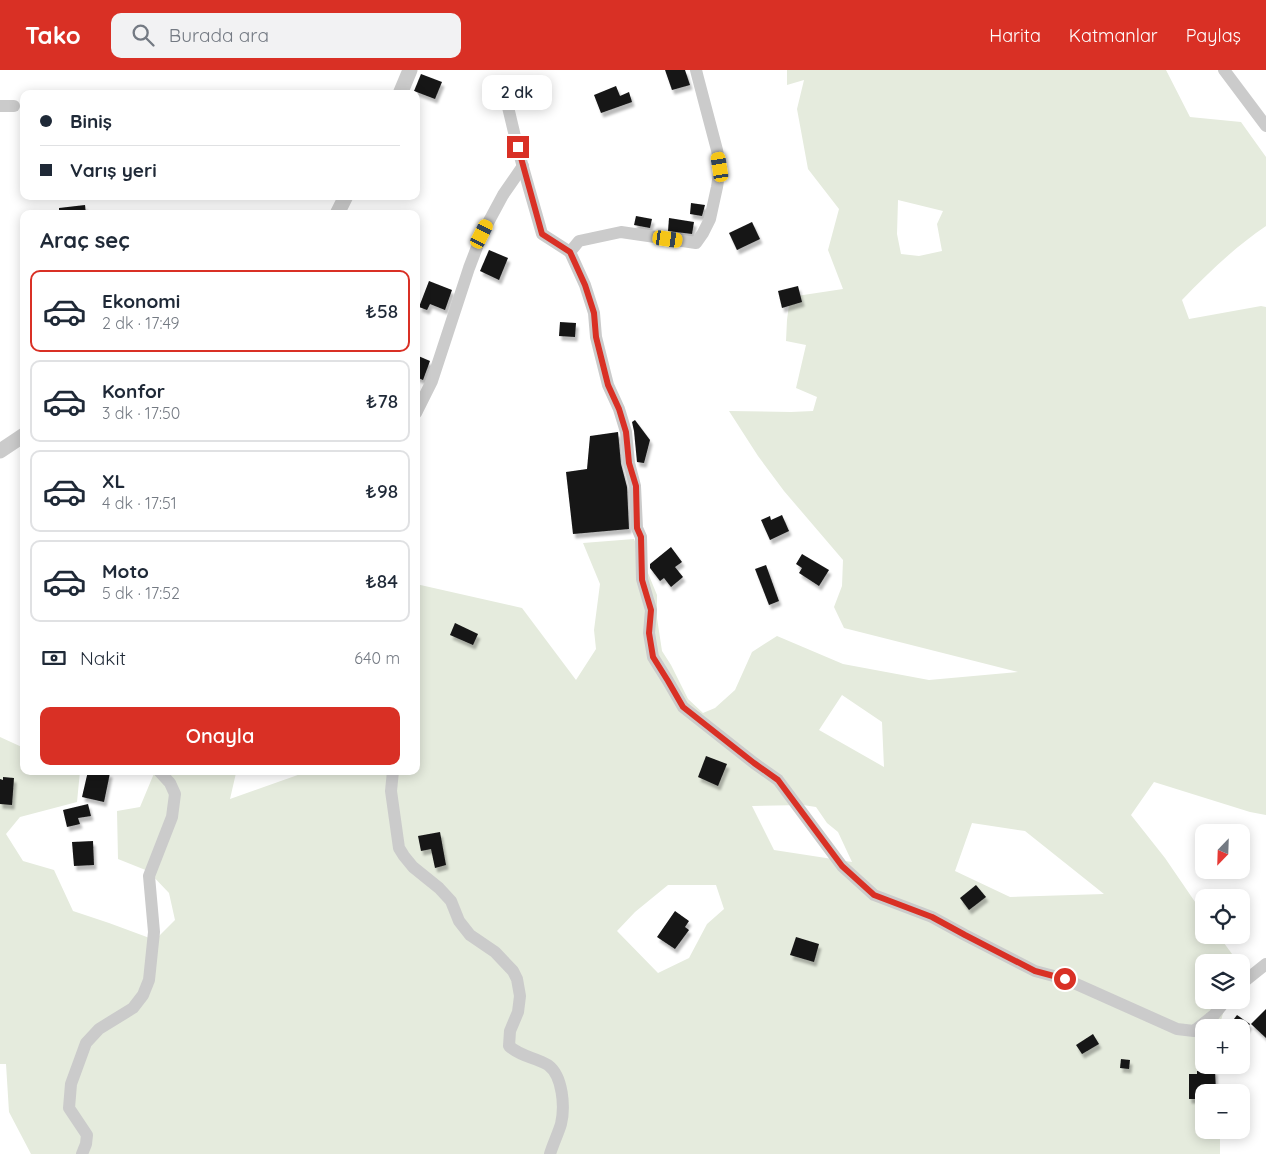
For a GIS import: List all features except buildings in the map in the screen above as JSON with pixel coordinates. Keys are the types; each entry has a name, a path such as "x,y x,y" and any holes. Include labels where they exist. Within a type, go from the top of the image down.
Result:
{"street":[{"path":"402,90 410,70"},
{"path":"570,252 579,240 621,232 696,243 704,233 710,219 720,167 696,70"},
{"path":"1224,70 1266,126"},
{"path":"502,84 542,234 570,252 585,285 594,313 596,337 608,385 619,409 626,432 629,463 636,486 637,528 641,537 642,580 651,610 649,633 653,657 683,707 778,780 842,866 874,895 932,917 1035,971 1065,979 1177,1029 1194,1031 1219,1009"},
{"path":"0,106 14,106"},
{"path":"420,405 432,381 482,234 502,195 523,166"},
{"path":"0,451 20,437"},
{"path":"82,1154 87,1135 69,1108 71,1084 86,1043 99,1029 133,1008 144,995 149,980 154,932 149,876 172,817 175,794 170,783 163,775"},
{"path":"393,775 391,791 399,848 413,867 439,888 451,901 459,921 470,935 495,952 513,970 517,979 520,996 518,1012 510,1031 509,1046 516,1052 547,1065 555,1072 563,1097 561,1123 550,1154"},
{"path":"1250,977 1266,964"}],"shaded area":[{"path":"787,70 1166,70 1190,117 1241,122 1266,157 1266,226 1222,261 1182,300 1189,319 1261,306 1266,307 1266,815 1250,812 1154,782 1131,815 1165,858 1195,902 1195,944 1225,944 1232,954 1195,954 1195,1009 1224,1009 1221,1019 1195,1019 1195,1074 1206,1074 1203,1084 1195,1084 1195,1139 1220,1139 1220,1154 31,1154 9,1112 6,1064 0,1064 0,737 20,746 20,775 80,775 77,802 20,817 6,834 23,861 54,870 73,911 155,940 175,920 169,893 148,871 118,859 117,811 140,807 153,775 236,775 230,799 298,775 420,775 420,585 522,608 576,680 596,649 594,630 600,584 583,543 634,539 657,595 657,618 662,651 688,699 703,713 715,708 735,690 752,652 777,636 843,664 929,680 1018,672 844,628 834,607 842,586 843,560 784,491 758,456 729,411 813,411 817,397 796,388 806,345 786,341 790,297 843,289 828,250 839,209 808,169 797,109 804,80 787,85","holes":["898,200 943,211 937,224 942,251 919,256 901,254 897,234","842,695 882,722 884,767 819,730","803,805 816,807 827,823 838,832 852,862 774,850 752,806","972,823 1025,831 1104,894 1010,897 955,871","668,885 716,885 724,909 707,924 689,958 658,973 617,931 635,912"]}],"route":[{"path":"518,147 542,234 570,252 585,285 594,313 596,337 608,385 619,409 626,432 629,463 636,486 637,528 641,537 642,580 651,610 649,633 653,657 683,707 778,780 842,866 874,895 932,917 1035,971 1065,979"}]}
